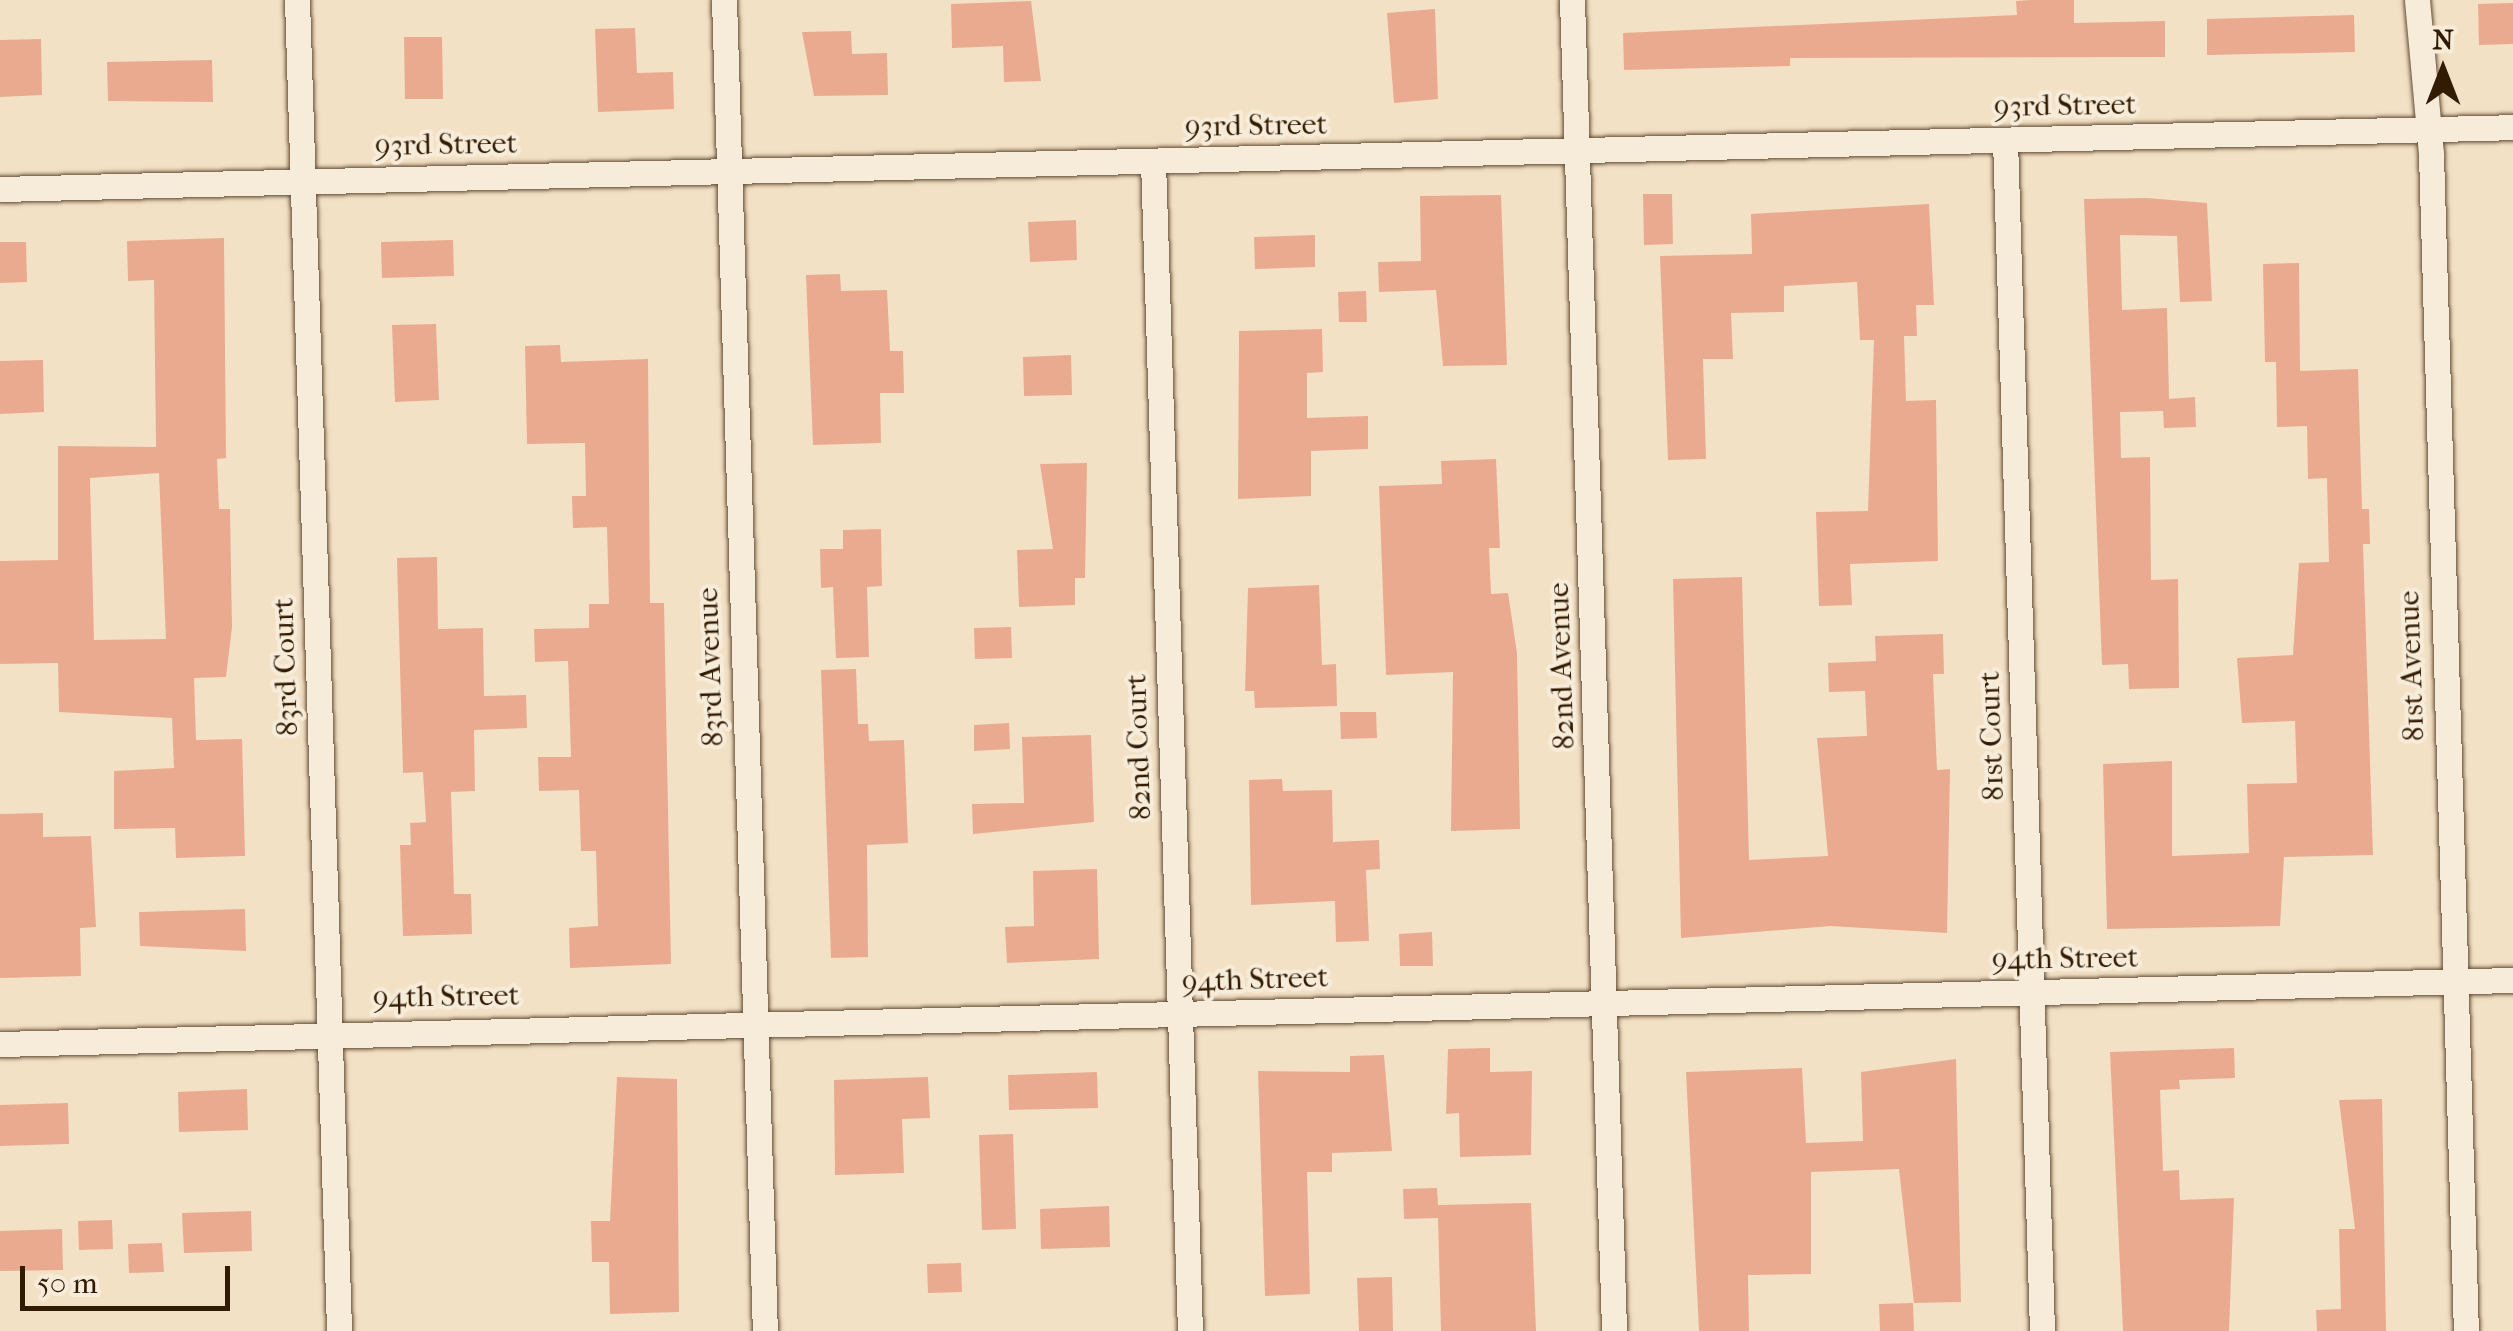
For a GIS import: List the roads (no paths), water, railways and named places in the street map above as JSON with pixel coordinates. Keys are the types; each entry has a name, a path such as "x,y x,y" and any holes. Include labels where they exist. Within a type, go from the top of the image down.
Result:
{"street":[{"name":"83rd Court","path":"297,0 339,1331"},
{"name":"83rd Avenue","path":"724,0 765,1331"},
{"name":"82nd Avenue","path":"1572,0 1614,1331"},
{"name":"81st Avenue","path":"2417,0 2426,129 2466,1331"},
{"name":"93rd Street","path":"0,189 2513,127"},
{"name":"81st Court","path":"2005,140 2042,1331"},
{"name":"82nd Court","path":"1154,161 1190,1331"},
{"name":"94th Street","path":"0,1044 330,1032 1180,1015 2513,980"}]}
